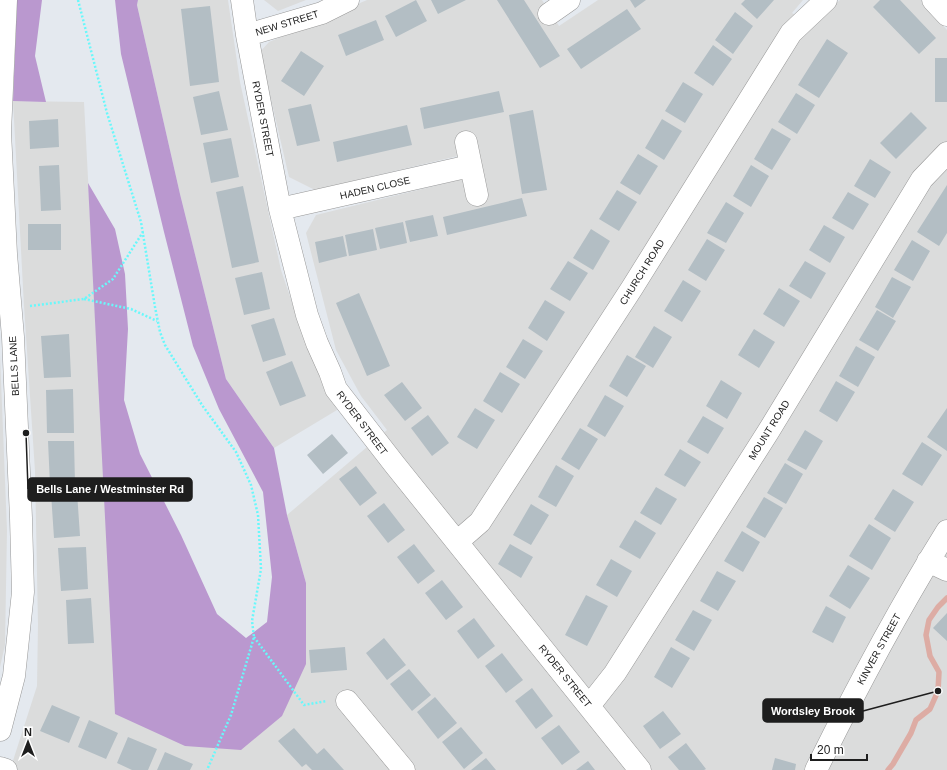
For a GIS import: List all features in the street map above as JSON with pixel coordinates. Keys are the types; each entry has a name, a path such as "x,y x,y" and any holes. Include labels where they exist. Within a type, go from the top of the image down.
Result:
{"street":[{"name":"BELLS LANE","path":"0,730 14,676 23,592 21,518 10,309 3,255 0,132 6,0"},
{"name":"RYDER STREET","path":"242,0 247,35 280,210 307,315 336,389 395,465 640,770"},
{"name":"NEW STREET","path":"247,35 322,13 348,0"},
{"path":"549,14 569,0"},
{"name":"CHURCH ROAD","path":"457,542 480,522 632,288 791,33 826,0"},
{"path":"933,0 947,15"},
{"path":"466,142 477,196"},
{"name":"MOUNT ROAD","path":"589,706 615,673 688,559 772,425 922,179 947,153"},
{"name":"HADEN CLOSE","path":"280,210 470,166"},
{"name":"KINVER STREET","path":"816,770 856,691 928,561 947,530"},
{"path":"928,561 947,570"},
{"path":"339,700 404,770"},
{"path":"0,768 6,770"}],"path":[{"path":"78,0 107,114 127,175 143,232 160,332 169,353 202,404 236,452 255,496 258,514 261,569 252,621 254,637 231,715 207,770"},
{"path":"84,299 113,279 143,232"},
{"path":"10,309 84,299 132,309 158,321"},
{"path":"254,637 304,705 339,700"}],"shaded area":[{"path":"17,0 42,0 35,56 46,102 13,101"},
{"path":"115,0 138,0 137,5 180,194 226,379 274,448 287,515 306,583 306,664 282,716 241,750 185,746 115,714 88,183 115,229 125,274 128,329 124,400 140,454 181,535 217,614 246,638 267,622 272,577 263,492 219,409 193,346 121,54"},
{"path":"138,0 228,0 240,82 281,270 297,317 337,410 274,448 226,379 180,194 137,5"},
{"path":"264,0 306,0 278,11"},
{"path":"367,0 542,0 559,26 598,0 803,0 792,13 811,25 840,0 921,0 947,30 947,770 10,770 37,686 38,624 35,471 13,101 84,102 107,540 185,746 306,583 287,515 387,430 361,396 336,350 306,233 316,215 467,178 472,202 488,199 476,139 459,141 462,155 315,190 289,177 260,52 269,42"},
{"path":"0,355 7,530 5,645 0,667"}],"building":[{"path":"416,0 427,21 396,37 385,16"},
{"path":"431,0 466,0 438,14"},
{"path":"497,0 524,0 560,56 540,68"},
{"path":"630,0 646,0 635,8"},
{"path":"745,0 774,0 757,19 741,4"},
{"path":"880,0 900,0 936,38 919,54 873,7"},
{"path":"210,6 219,82 190,86 181,9"},
{"path":"627,9 641,29 581,69 567,49"},
{"path":"735,12 753,26 733,54 715,40"},
{"path":"376,20 384,40 346,56 338,35"},
{"path":"827,39 848,53 819,98 798,85"},
{"path":"713,45 732,59 713,86 694,73"},
{"path":"301,51 324,66 304,96 281,81"},
{"path":"935,58 947,58 947,102 935,102"},
{"path":"683,82 703,94 685,123 665,111"},
{"path":"219,91 228,130 201,135 193,97"},
{"path":"499,91 504,112 424,129 420,108"},
{"path":"796,93 815,105 797,134 778,122"},
{"path":"311,104 320,141 297,146 288,109"},
{"path":"533,110 547,190 522,194 509,115"},
{"path":"911,112 927,128 896,159 880,143"},
{"path":"58,119 59,147 30,149 29,121"},
{"path":"662,119 682,131 664,160 645,148"},
{"path":"407,125 412,145 337,162 333,142"},
{"path":"772,128 791,139 772,170 754,159"},
{"path":"231,138 239,177 211,183 203,143"},
{"path":"638,154 658,166 640,195 620,183"},
{"path":"870,159 891,172 875,198 854,186"},
{"path":"59,165 61,210 41,211 39,166"},
{"path":"751,165 769,176 751,207 733,196"},
{"path":"947,185 947,233 939,246 917,232"},
{"path":"243,186 259,262 232,268 216,192"},
{"path":"617,190 637,202 619,231 599,219"},
{"path":"848,192 869,204 853,230 832,218"},
{"path":"522,198 527,216 447,235 443,217"},
{"path":"726,202 744,213 726,243 707,233"},
{"path":"433,215 438,236 410,242 405,221"},
{"path":"403,222 407,243 380,249 375,228"},
{"path":"28,224 61,224 61,250 28,250"},
{"path":"824,225 845,237 830,263 809,250"},
{"path":"373,229 377,250 349,256 345,235"},
{"path":"591,229 610,241 593,270 573,258"},
{"path":"343,236 347,256 319,263 315,242"},
{"path":"707,239 725,250 706,281 688,270"},
{"path":"912,240 930,251 913,281 894,270"},
{"path":"568,261 588,273 570,301 550,289"},
{"path":"805,261 826,273 811,299 789,286"},
{"path":"262,272 270,309 244,315 235,278"},
{"path":"892,277 911,287 893,318 875,307"},
{"path":"683,280 701,291 682,322 664,311"},
{"path":"779,288 800,301 784,327 763,314"},
{"path":"359,293 390,366 367,376 336,303"},
{"path":"545,300 565,312 547,341 528,328"},
{"path":"877,310 896,321 878,351 859,340"},
{"path":"274,318 286,355 263,362 251,325"},
{"path":"654,326 672,337 653,368 635,357"},
{"path":"754,329 775,342 759,368 738,355"},
{"path":"69,334 71,377 44,378 41,336"},
{"path":"523,339 543,351 525,379 506,367"},
{"path":"856,346 875,357 858,387 839,376"},
{"path":"627,355 646,366 627,397 609,386"},
{"path":"292,361 306,396 280,406 266,372"},
{"path":"500,372 520,384 502,413 483,401"},
{"path":"721,380 742,393 727,419 706,406"},
{"path":"836,381 855,392 837,422 819,411"},
{"path":"402,382 422,408 405,421 384,395"},
{"path":"73,389 74,433 47,433 46,390"},
{"path":"605,395 624,406 605,437 587,426"},
{"path":"475,408 495,420 477,449 457,437"},
{"path":"947,408 947,451 927,437"},
{"path":"428,415 449,443 432,456 411,428"},
{"path":"703,416 724,428 708,454 687,442"},
{"path":"580,428 598,439 579,470 561,459"},
{"path":"805,430 823,441 806,470 787,460"},
{"path":"332,434 348,453 323,474 307,455"},
{"path":"48,441 74,441 75,484 50,485"},
{"path":"922,442 942,455 922,486 902,474"},
{"path":"680,449 701,462 685,487 664,475"},
{"path":"785,463 803,474 786,504 767,493"},
{"path":"556,465 574,476 556,507 538,497"},
{"path":"356,466 377,493 360,506 339,479"},
{"path":"656,487 677,499 661,525 640,513"},
{"path":"893,489 914,502 895,532 874,519"},
{"path":"77,492 80,536 54,538 51,493"},
{"path":"764,497 783,508 765,538 746,527"},
{"path":"384,503 405,530 388,543 367,516"},
{"path":"531,504 549,515 531,545 513,535"},
{"path":"635,520 656,533 640,559 619,547"},
{"path":"869,524 891,538 872,570 849,556"},
{"path":"742,531 760,542 743,572 724,561"},
{"path":"414,544 435,571 418,584 397,557"},
{"path":"510,544 533,557 521,578 498,564"},
{"path":"86,547 88,589 61,591 58,548"},
{"path":"611,559 632,571 617,597 596,585"},
{"path":"848,565 870,578 850,609 829,596"},
{"path":"717,571 736,581 718,611 700,601"},
{"path":"442,580 463,607 446,620 425,593"},
{"path":"586,595 608,606 587,646 565,635"},
{"path":"91,598 94,643 68,644 66,600"},
{"path":"826,606 846,617 833,643 812,632"},
{"path":"693,610 712,620 694,651 675,640"},
{"path":"947,613 947,641 933,628"},
{"path":"474,618 495,646 478,659 457,631"},
{"path":"384,638 406,665 387,680 366,653"},
{"path":"345,647 347,670 311,673 309,650"},
{"path":"671,647 690,658 672,688 654,677"},
{"path":"502,653 523,680 506,693 485,666"},
{"path":"409,669 431,695 412,711 390,684"},
{"path":"532,688 553,716 536,729 515,701"},
{"path":"435,697 457,723 438,739 417,712"},
{"path":"52,705 80,717 69,743 40,731"},
{"path":"663,711 681,734 660,749 643,726"},
{"path":"89,720 118,733 106,759 78,747"},
{"path":"559,725 580,752 562,765 541,738"},
{"path":"461,727 483,753 464,769 442,742"},
{"path":"294,728 317,754 324,748 344,770 312,770 306,764 302,767 278,741"},
{"path":"128,737 157,749 148,770 132,770 117,763"},
{"path":"686,743 706,769 679,770 668,757"},
{"path":"165,752 193,764 190,770 157,770"},
{"path":"486,758 496,770 471,770"},
{"path":"775,758 796,764 795,770 772,770"},
{"path":"588,761 595,770 576,770"}],"waterway":[{"path":"888,770 911,733 916,720 930,709 938,691 939,672 930,656 926,635 929,620 938,607 947,598"}],"place":[{"name":"Bells Lane / Westminster Rd","path":"26,433"},
{"name":"Wordsley Brook","path":"938,691"}]}
